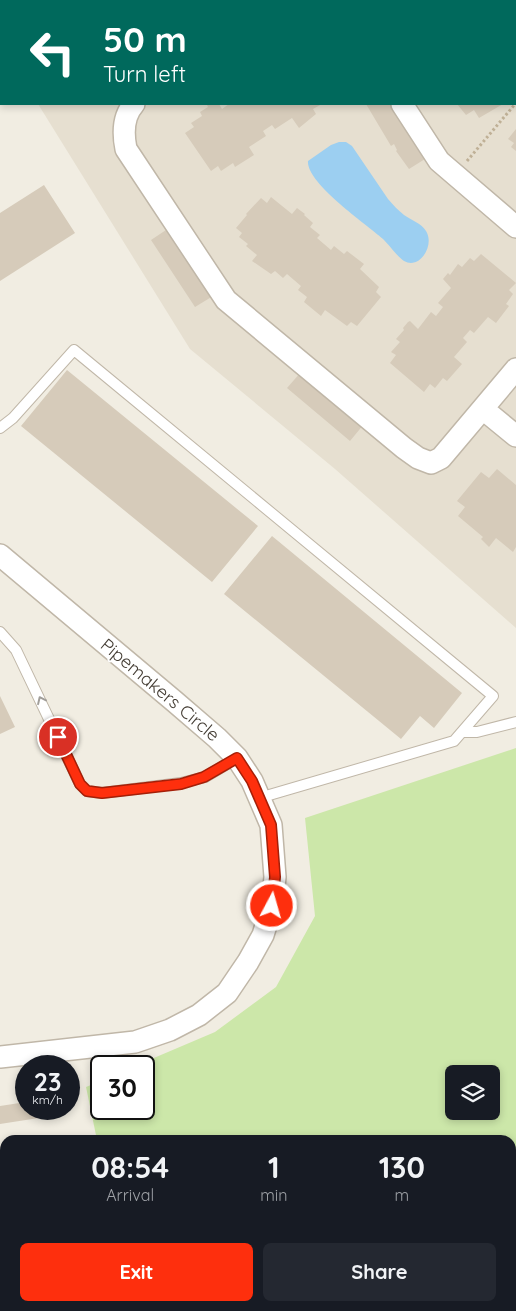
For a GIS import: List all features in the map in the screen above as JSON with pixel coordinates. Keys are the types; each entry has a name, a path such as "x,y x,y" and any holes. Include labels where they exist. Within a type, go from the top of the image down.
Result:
{"street":[{"path":"133,105 129,109 125,122 124,136 126,149 226,300 396,442 418,458 431,463 441,458 516,369"},
{"path":"403,105 439,161 516,227"},
{"path":"483,408 516,436"},
{"name":"Pipemakers Circle","path":"0,556 174,701 237,758 252,781 271,825 275,877 272,906 263,935 227,993 199,1015 170,1030 135,1042 0,1057"}],"lane":[{"path":"0,428 13,418 74,350 493,696 454,741 259,798"},
{"path":"0,632 21,659 80,784 87,791 102,793 181,784 204,777 237,758"},
{"path":"462,732 477,732 516,722"}],"path":[{"path":"455,175 514,105"}],"shaded area":[{"path":"39,105 516,105 516,628 335,469 190,349"}],"green space":[{"path":"516,748 516,1135 96,1135 93,1120 155,1120 155,1058 215,1032 276,987 315,916 305,818"},
{"path":"90,1085 90,1106 86,1087"}],"water":[{"path":"346,142 352,146 390,201 404,215 424,228 429,243 424,255 420,259 410,263 404,261 383,239 338,203 316,180 310,170 308,161 331,145"}],"building":[{"path":"207,105 220,105 222,109 228,105 320,105 313,109 316,114 299,128 292,118 275,129 272,125 263,131 266,136 249,147 254,155 235,167 233,163 221,171 218,166 211,171 185,133 194,127 191,123 202,116 200,112 208,107"},
{"path":"367,105 392,105 425,159 409,169 396,151 394,144 391,146"},
{"path":"458,105 501,105 479,118 474,110 466,115"},
{"path":"516,129 516,151 511,147 514,143 508,139"},
{"path":"44,185 75,233 0,281 0,213"},
{"path":"271,197 292,214 297,208 305,214 313,223 310,227 320,235 317,238 331,250 334,246 344,254 347,251 364,264 360,269 379,287 376,292 381,297 357,326 351,322 347,326 325,310 321,316 304,302 307,297 298,290 301,286 287,274 283,278 275,271 271,274 252,261 257,255 239,237 242,233 236,228 261,198 267,203"},
{"path":"169,228 213,296 195,307 151,240"},
{"path":"481,254 516,283 509,290 513,294 506,304 509,306 496,323 488,317 474,333 470,330 463,338 467,342 454,357 462,364 447,381 443,378 435,388 430,384 424,392 390,363 396,355 391,352 400,342 396,339 408,322 410,321 418,329 431,312 436,316 443,307 438,303 451,288 443,279 448,273 450,275 458,264 462,267 470,258 474,261"},
{"path":"67,370 258,526 212,582 21,426"},
{"path":"301,372 364,424 350,441 287,388"},
{"path":"497,469 516,485 516,547 513,552 496,538 489,547 481,539 483,537 458,516 465,507 457,501 481,472 489,478"},
{"path":"272,536 462,693 434,728 420,716 401,739 224,594"},
{"path":"0,696 15,727 0,734"},
{"path":"15,1104 15,1120 26,1120 0,1124 0,1106"}],"route":[{"path":"58,737 80,784 87,791 102,793 181,784 204,777 237,758 252,781 271,825 275,877 272,906"}]}
